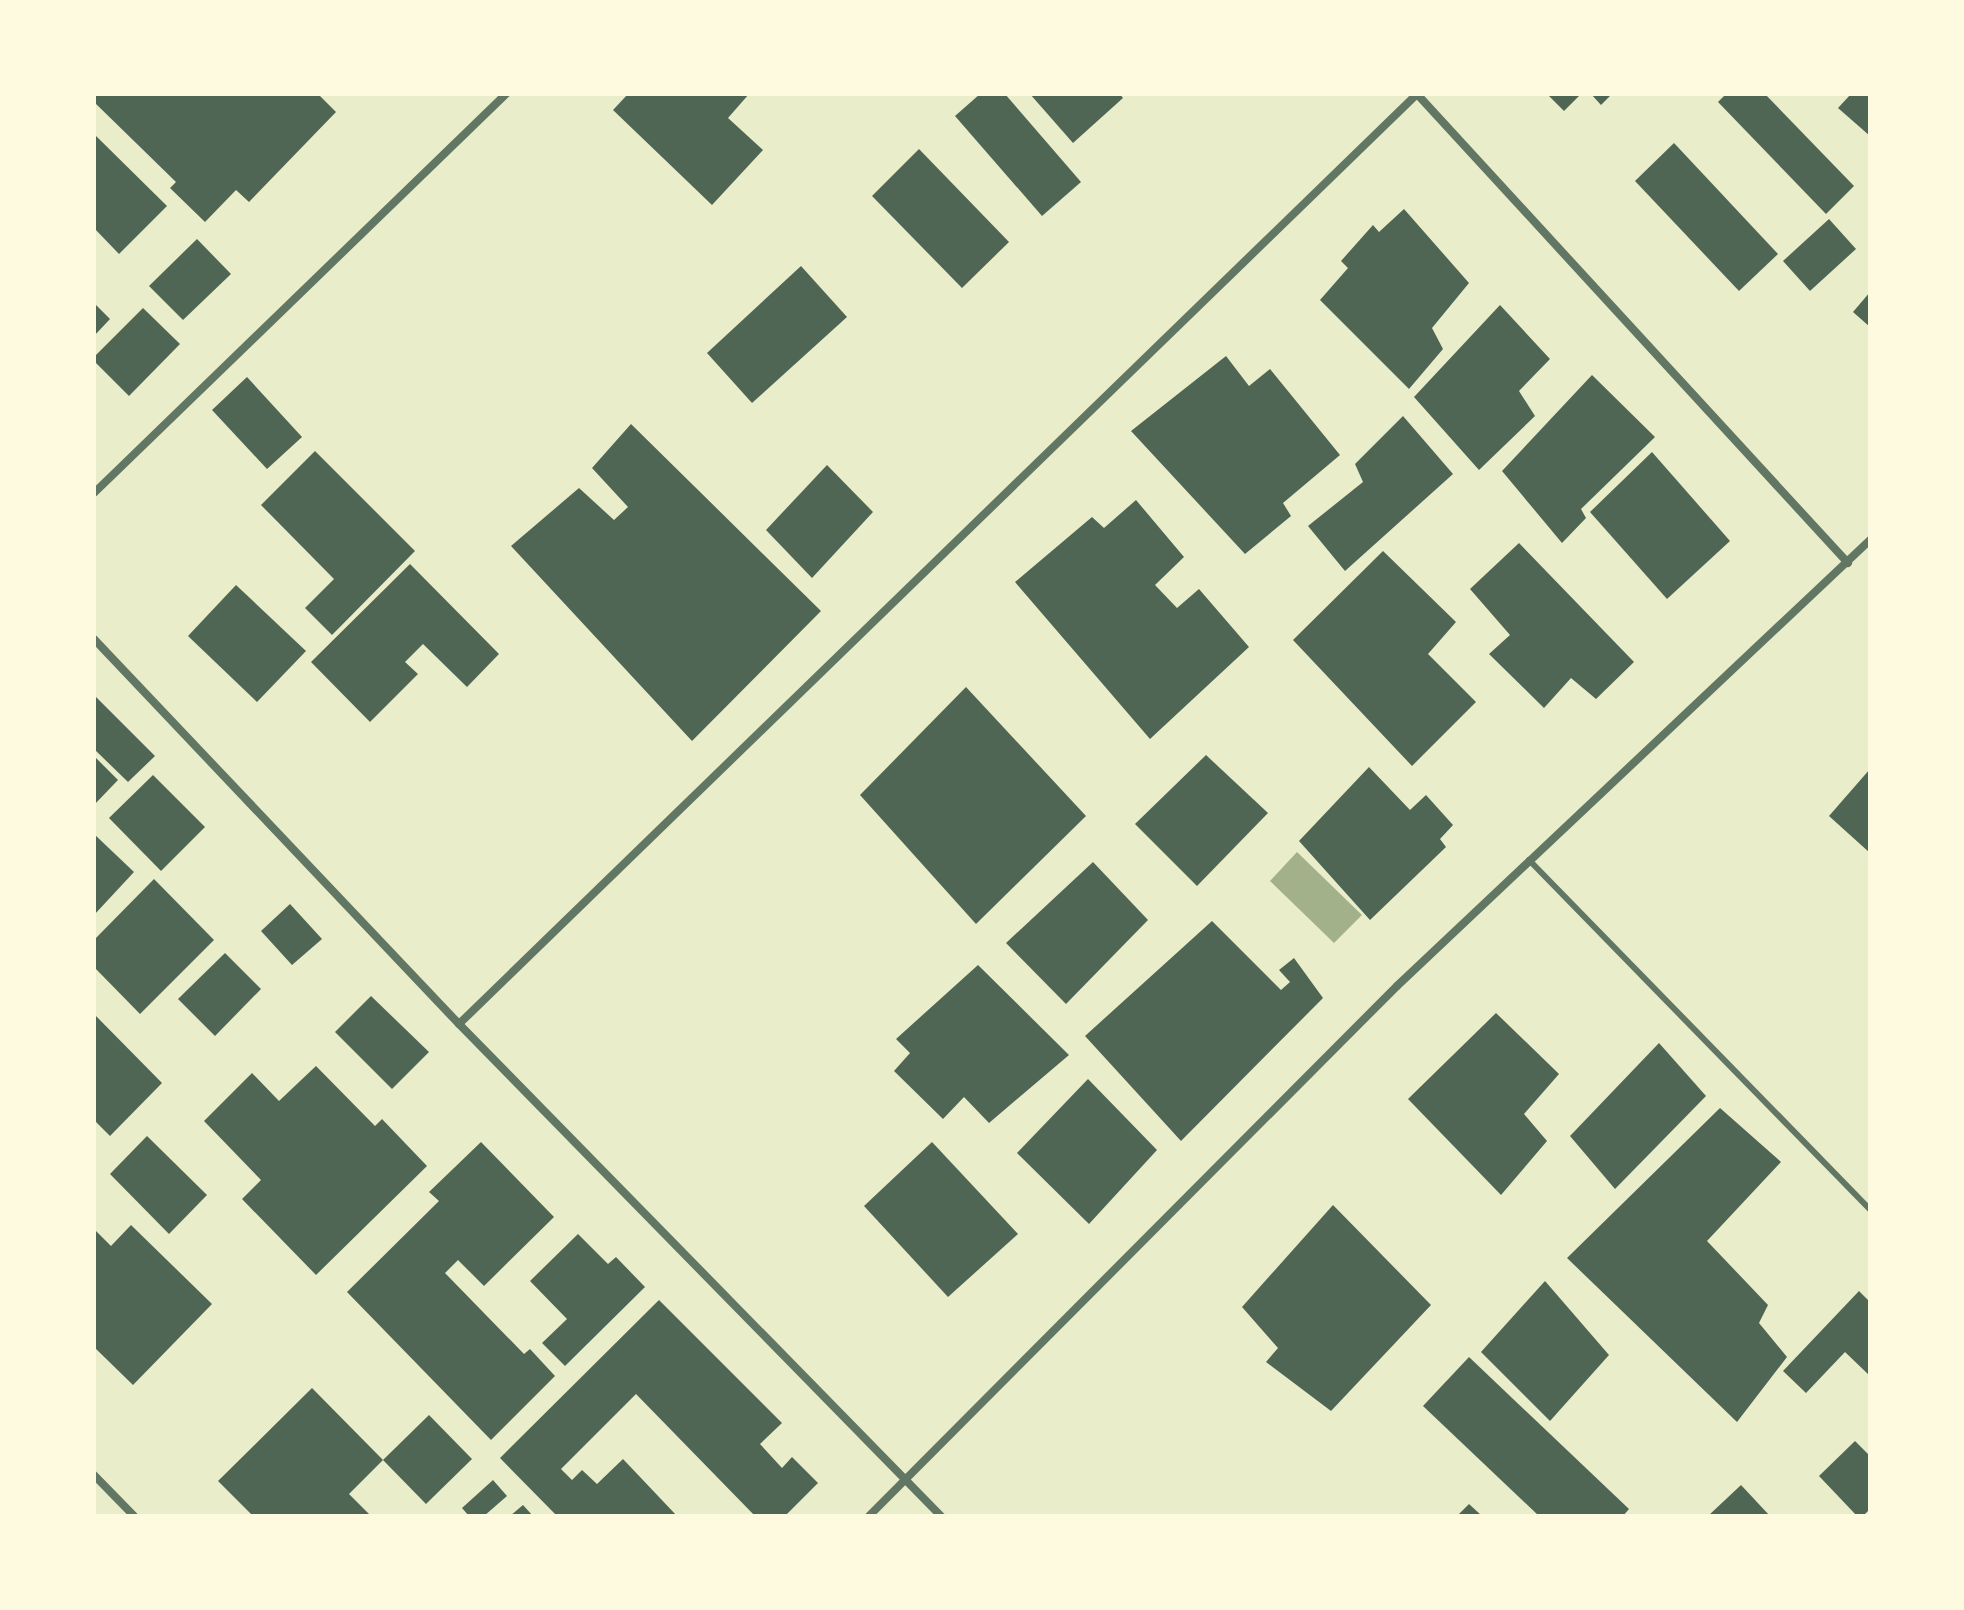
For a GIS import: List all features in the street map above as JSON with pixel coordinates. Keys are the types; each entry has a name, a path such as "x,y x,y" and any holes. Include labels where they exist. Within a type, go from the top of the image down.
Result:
{"street":[{"path":"94,493 506,94"},
{"path":"459,1024 1417,94 1848,563"},
{"path":"869,1516 1397,986 1870,540"},
{"path":"94,639 459,1024 941,1516"},
{"path":"94,1475 134,1516"}],"lane":[{"path":"1529,860 1870,1210"}],"shaded area":[{"path":"1297,852 1362,915 1334,943 1270,881"}],"building":[{"path":"94,94 318,94 336,112 249,202 236,190 205,222 170,188 176,182 94,102"},
{"path":"628,94 749,94 728,118 763,150 712,205 613,110"},
{"path":"980,94 1005,94 1081,182 1042,216 955,116"},
{"path":"1030,94 1120,94 1123,98 1073,143"},
{"path":"1547,94 1581,94 1564,111"},
{"path":"1591,94 1612,94 1601,105"},
{"path":"1726,94 1765,94 1854,186 1826,214 1718,102"},
{"path":"1851,94 1870,94 1870,136 1838,108"},
{"path":"94,134 167,206 119,254 94,228"},
{"path":"1674,143 1778,254 1739,291 1635,181"},
{"path":"919,149 1009,242 962,288 872,196"},
{"path":"1404,209 1469,283 1432,328 1443,349 1409,389 1320,300 1348,268 1341,261 1373,225 1379,232"},
{"path":"1829,219 1856,249 1810,291 1783,261"},
{"path":"197,239 231,274 183,320 149,286"},
{"path":"801,266 847,317 752,403 707,353"},
{"path":"1870,292 1870,327 1853,312"},
{"path":"94,303 110,319 94,336"},
{"path":"1500,305 1550,359 1519,391 1535,416 1479,470 1414,397"},
{"path":"143,308 180,344 129,396 94,361 94,357"},
{"path":"1226,356 1249,386 1270,369 1340,455 1283,503 1291,516 1245,554 1131,431"},
{"path":"1592,375 1655,437 1581,509 1586,518 1562,543 1502,471"},
{"path":"247,377 302,437 267,469 212,410"},
{"path":"1403,416 1453,474 1345,571 1308,526 1363,482 1355,464"},
{"path":"631,424 821,611 692,741 511,546 579,488 614,520 628,507 592,468"},
{"path":"315,451 415,551 332,635 305,608 334,579 261,505"},
{"path":"1652,452 1730,541 1667,599 1590,512"},
{"path":"827,465 873,512 812,578 766,530"},
{"path":"1136,500 1184,557 1155,585 1177,608 1199,589 1249,647 1150,739 1015,582 1092,517 1104,528"},
{"path":"1519,543 1634,662 1596,699 1571,678 1544,708 1489,654 1510,635 1470,589"},
{"path":"1383,551 1456,622 1428,654 1476,702 1412,766 1293,640"},
{"path":"410,564 499,654 467,687 423,644 405,662 418,674 370,722 311,662"},
{"path":"236,585 306,651 257,702 188,636"},
{"path":"966,687 1086,816 976,924 860,795"},
{"path":"94,695 155,756 128,782 94,749"},
{"path":"1206,755 1268,813 1197,886 1135,824"},
{"path":"94,756 118,780 94,805"},
{"path":"1369,767 1410,810 1426,795 1453,825 1440,839 1446,847 1370,920 1299,841"},
{"path":"1870,769 1870,853 1829,816"},
{"path":"153,775 205,827 161,871 109,818"},
{"path":"94,834 134,872 94,915"},
{"path":"1093,862 1148,920 1066,1004 1006,943"},
{"path":"154,879 214,940 140,1014 94,967 94,940"},
{"path":"290,904 322,939 292,965 261,931"},
{"path":"1212,921 1281,990 1290,982 1279,970 1294,958 1323,998 1181,1141 1085,1036"},
{"path":"225,953 261,989 215,1036 178,999"},
{"path":"978,965 1069,1055 989,1123 964,1097 943,1119 894,1071 910,1053 896,1039"},
{"path":"371,996 429,1052 392,1089 335,1032"},
{"path":"1496,1013 1559,1074 1524,1114 1547,1141 1501,1195 1408,1099"},
{"path":"94,1014 162,1083 110,1136 94,1120"},
{"path":"1659,1043 1706,1096 1615,1189 1570,1136"},
{"path":"316,1066 375,1126 382,1119 427,1166 316,1275 242,1199 261,1180 204,1121 252,1073 279,1101"},
{"path":"1088,1079 1157,1150 1089,1224 1017,1153"},
{"path":"1720,1108 1781,1162 1707,1241 1768,1305 1759,1323 1787,1357 1737,1422 1567,1258"},
{"path":"147,1136 207,1195 169,1234 110,1174"},
{"path":"481,1142 554,1217 484,1286 458,1260 445,1273 524,1354 530,1349 555,1376 491,1440 347,1292 439,1201 429,1192"},
{"path":"932,1142 1018,1234 948,1297 864,1206"},
{"path":"1333,1205 1431,1305 1331,1411 1266,1362 1278,1348 1242,1307"},
{"path":"131,1225 212,1304 133,1385 94,1347 94,1229 111,1246"},
{"path":"578,1234 608,1264 616,1257 645,1287 565,1366 542,1343 567,1319 530,1281"},
{"path":"1545,1281 1609,1355 1550,1421 1481,1352"},
{"path":"1859,1291 1870,1302 1870,1376 1845,1352 1806,1393 1783,1371"},
{"path":"659,1300 782,1423 760,1444 782,1468 792,1457 818,1483 785,1516 755,1516 636,1394 561,1469 572,1480 582,1470 597,1484 623,1459 677,1516 557,1516 500,1458"},
{"path":"1469,1357 1629,1509 1623,1516 1539,1516 1423,1406"},
{"path":"312,1388 383,1460 349,1494 371,1516 253,1516 218,1481"},
{"path":"429,1415 472,1459 426,1504 383,1460"},
{"path":"1855,1441 1870,1456 1870,1509 1863,1516 1857,1516 1819,1476"},
{"path":"493,1480 507,1496 484,1516 469,1516 462,1508"},
{"path":"1741,1485 1770,1516 1708,1516"},
{"path":"1469,1504 1482,1516 1457,1516"},
{"path":"523,1505 533,1516 510,1516"}]}
